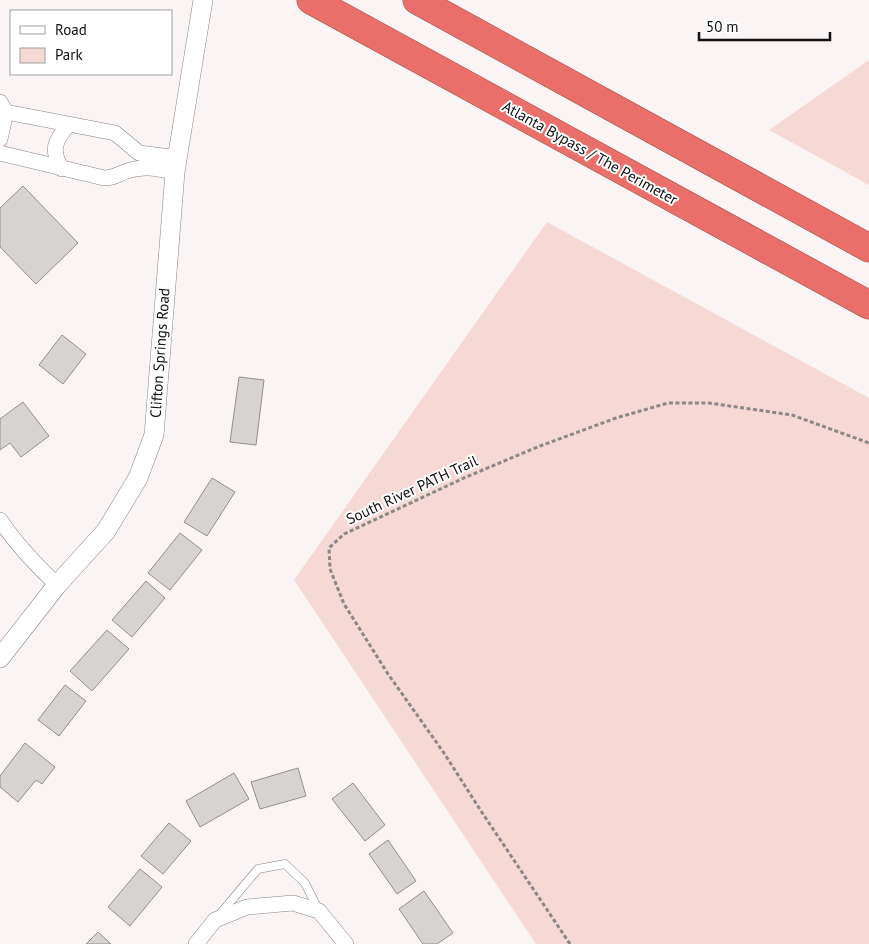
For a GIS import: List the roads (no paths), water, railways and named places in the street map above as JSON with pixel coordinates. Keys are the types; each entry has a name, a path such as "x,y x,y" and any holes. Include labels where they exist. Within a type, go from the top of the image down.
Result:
{"highway":[{"name":"Atlanta Bypass / The Perimeter","path":"311,0 869,305"},
{"path":"416,0 869,248"}],"street":[{"name":"Clifton Springs Road","path":"0,658 57,585 106,531 138,478 154,435 176,165 203,0"},
{"path":"0,139 3,107 68,126 115,133 139,153 176,165"},
{"path":"62,169 56,160 55,146 56,140 68,126"},
{"path":"0,154 104,178 114,178 127,171 176,165"},
{"path":"0,520 35,565 57,585"},
{"path":"196,944 215,920 247,907 293,903 319,911 346,944"}],"lane":[{"path":"215,920 258,869 285,864 305,883 319,911"}]}
